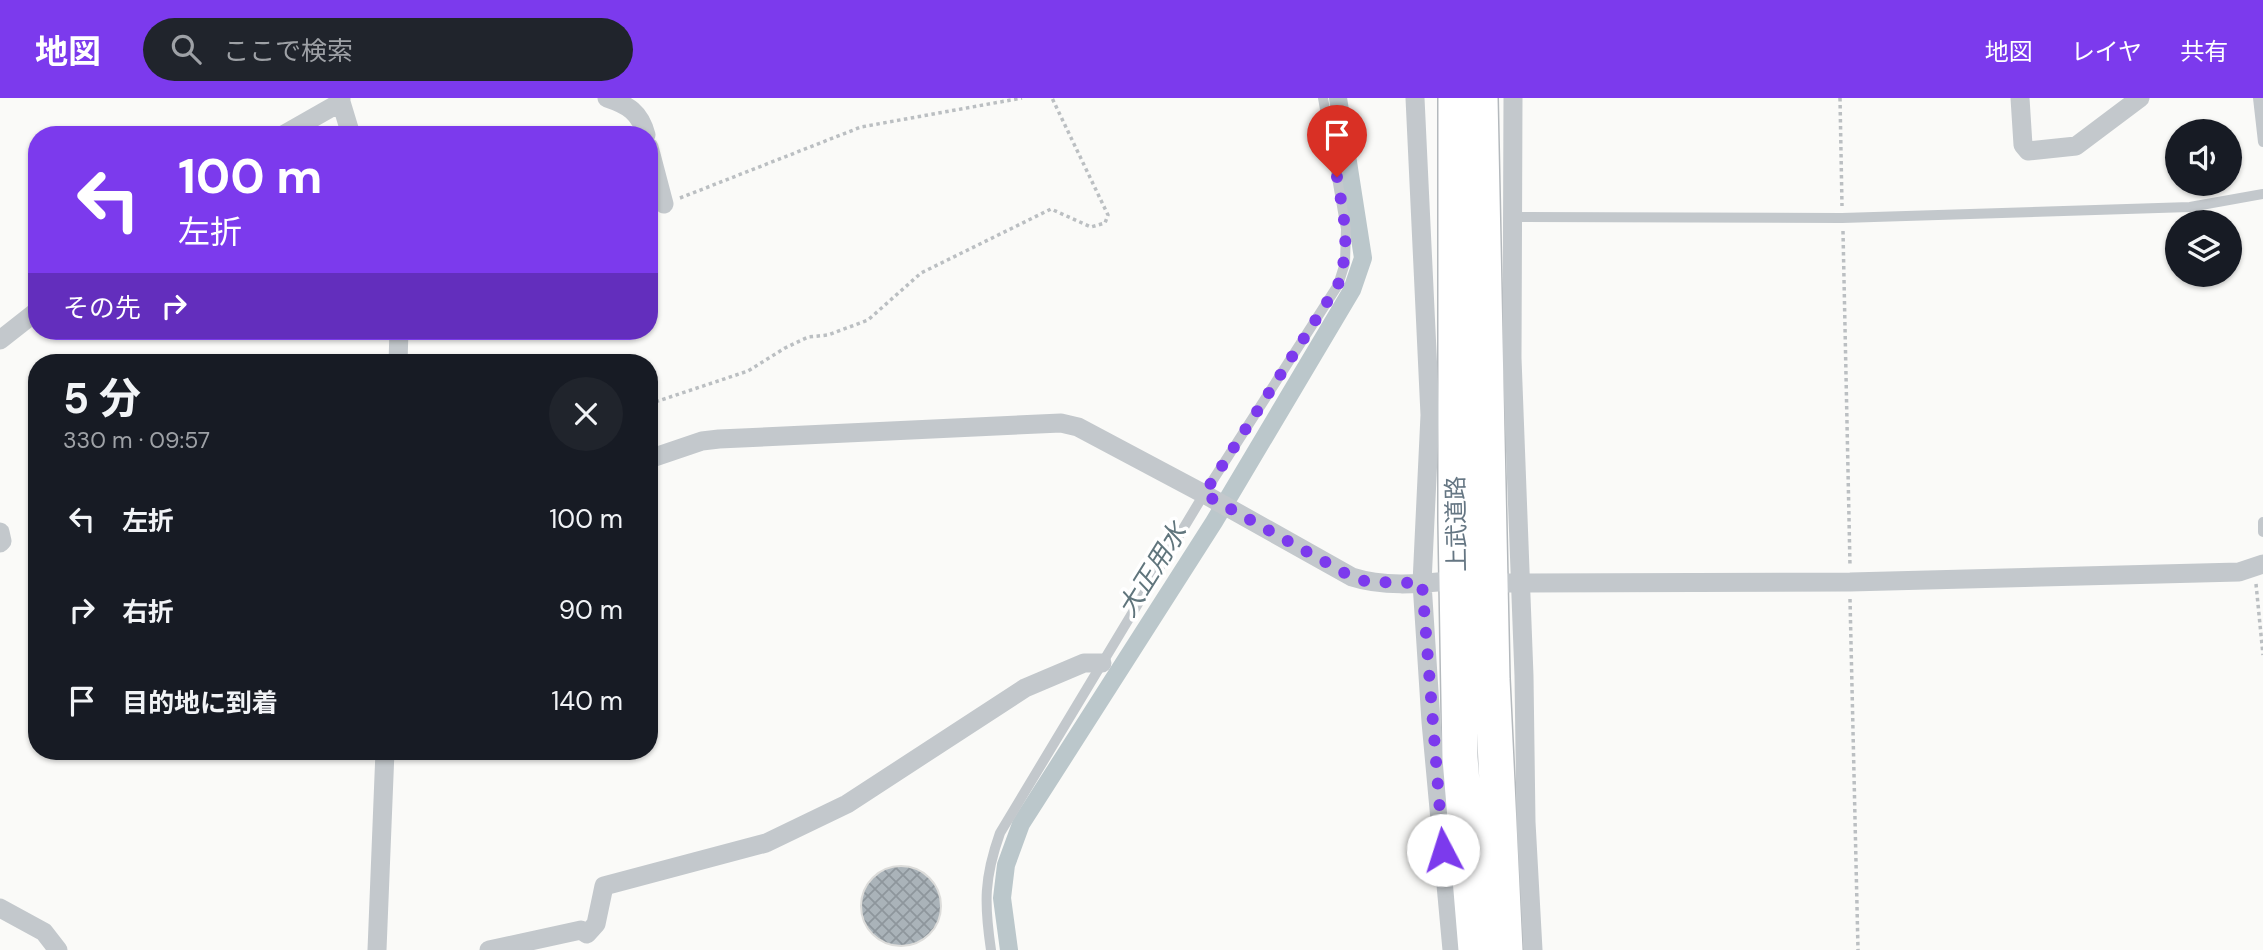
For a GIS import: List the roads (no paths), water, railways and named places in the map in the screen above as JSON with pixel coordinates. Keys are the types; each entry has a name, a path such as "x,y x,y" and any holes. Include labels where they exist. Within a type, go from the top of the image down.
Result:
{"highway":[{"name":"上武道路","path":"1456,98 1456,521 1460,744 1476,950"},
{"name":"上武道路","path":"1480,98 1492,679 1505,950"}],"street":[{"path":"607,98 628,106 639,115 643,126"},
{"path":"1415,98 1430,415 1422,583 1431,722 1452,950"},
{"path":"1513,98 1511,584 1524,676 1526,822 1533,950"},
{"path":"2020,98 2023,145 2028,151 2076,146 2140,98"},
{"path":"298,126 341,100 348,126"},
{"path":"658,181 664,204"},
{"path":"0,340 28,318"},
{"path":"658,456 702,441 719,439 1061,424 1078,427 1352,577 1368,582 1449,581"},
{"path":"0,532 0,543"},
{"path":"1511,584 1850,582 2225,572 2259,566"},
{"path":"489,950 581,930 587,934 596,924 604,886 766,843 848,804 1025,688 1084,663 1102,663"},
{"path":"377,950 385,760"},
{"path":"0,908 44,932 58,950"}],"lane":[{"path":"991,950 985,898 989,863 1000,833 1102,663 1338,285 1346,256 1346,229 1323,98"},
{"path":"2258,98 2263,142"},
{"path":"1511,216 1842,218 2190,207 2263,194"},
{"path":"2263,522 2263,532"}],"waterway":[{"name":"大正用水","path":"1009,950 1002,898 1006,865 1021,824 1214,522 1352,290 1363,258 1338,98"}]}
